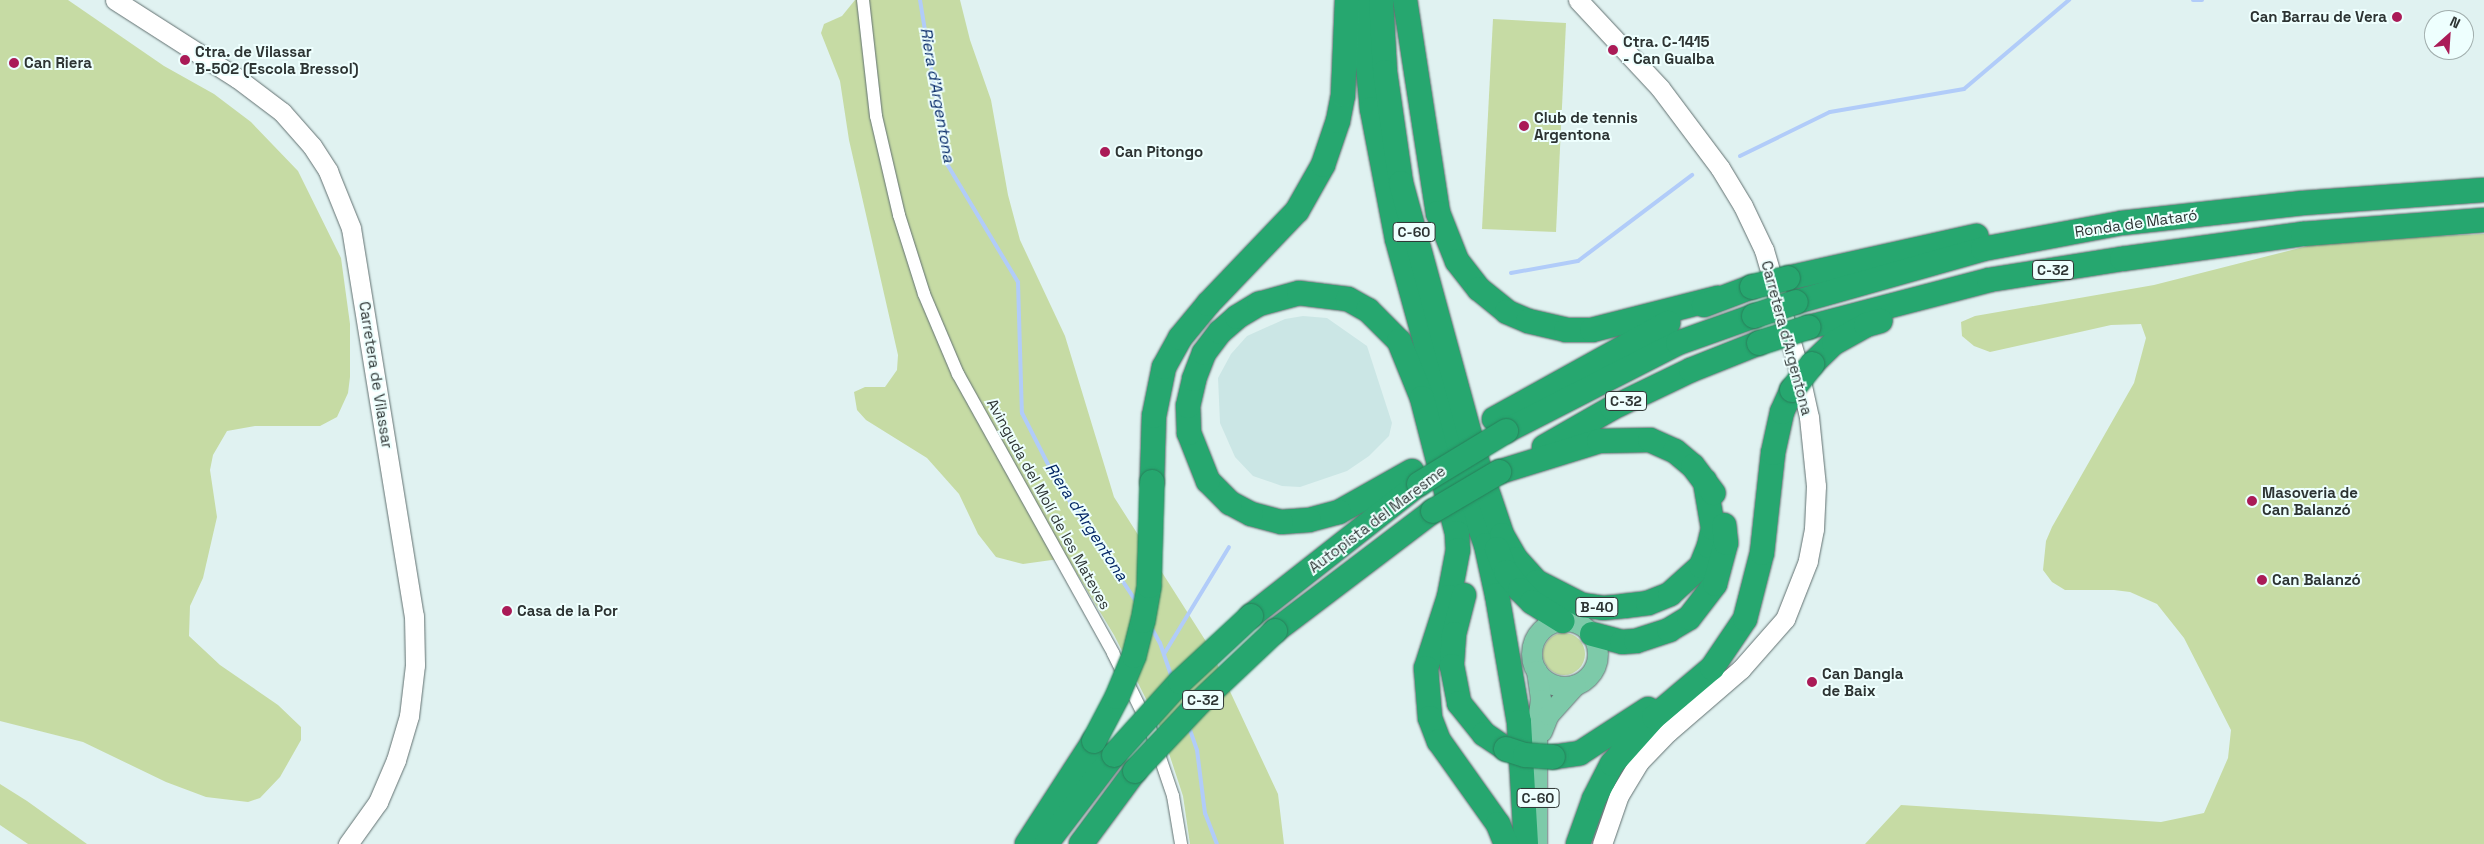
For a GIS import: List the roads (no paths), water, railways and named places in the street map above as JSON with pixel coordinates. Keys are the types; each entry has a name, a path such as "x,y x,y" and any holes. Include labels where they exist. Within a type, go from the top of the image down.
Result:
{"highway":[{"path":"1027,844 1094,741 1117,697 1134,656 1143,622 1149,586 1154,416 1164,367 1180,338 1208,304 1297,211 1323,165 1338,121 1343,96 1346,0"},
{"name":"C-60","path":"1362,0 1372,109 1397,240 1469,467 1506,572 1532,602 1563,621"},
{"name":"C-60","path":"1381,0 1385,72 1401,183 1469,467"},
{"path":"1405,0 1438,213 1453,254 1479,289 1507,312 1528,322 1566,330 1592,330 1788,278 1986,234 2113,215 2208,213"},
{"name":"Ronda de Mataró","path":"1796,302 1983,250 2122,223 2208,213 2484,190"},
{"name":"C-32","path":"2303,234 2484,220"},
{"path":"1578,844 1594,799 1612,764 1654,717 1712,668 1745,619 1756,580 1770,503 1772,453 1782,412 1792,390 1812,364 1834,343 1866,325 1988,291 2303,234"},
{"name":"Autopista del Maresme","path":"1081,844 1135,772 1201,701 1275,632 1433,511 1612,408 1691,370 1759,343 1808,327 1989,280 2303,234"},
{"path":"1416,477 1339,512 1309,520 1281,522 1251,514 1230,503 1208,481 1189,433 1188,406 1194,379 1204,353 1220,332 1237,317 1258,304 1299,293 1348,299 1368,310 1399,342 1422,398 1455,514 1457,533 1458,550 1449,597 1426,668 1430,718 1439,741 1498,824 1506,844"},
{"path":"1500,425 1636,338 1718,298"},
{"name":"Autopista del Maresme","path":"1046,844 1114,755 1180,682 1251,616 1416,477 1500,425 1678,343 1796,302"},
{"path":"1499,472 1576,447 1621,438 1650,440 1675,451 1705,481 1716,497 1723,519 1726,543 1715,584 1702,605 1669,630 1636,641 1622,642 1592,634"},
{"path":"1469,467 1472,563 1454,634 1454,682 1459,703 1472,722 1484,734 1506,749 1526,755 1580,753 1605,740 1700,667 1738,622 1756,580"},
{"path":"1469,467 1513,679 1524,774 1526,844"},
{"name":"B-40","path":"1469,467 1502,535 1516,559 1537,582 1559,596 1582,605 1603,608 1648,603 1670,594 1701,566 1713,528 1705,481"}],"main road":[{"name":"C-60","path":"1537,844 1549,715 1576,686 1590,676 1597,664 1598,650 1592,634 1579,624 1563,621 1549,624 1536,638 1532,652 1541,700 1545,755"},
{"path":"1537,671 1554,685 1576,686"}],"street":[{"name":"Carretera de Vilassar","path":"115,0 237,78 282,112 312,146 328,171 351,228 414,616 415,666 409,716 396,760 378,802 348,844"},
{"name":"Avinguda del Molí de les Mateves","path":"863,0 876,116 899,215 924,294 958,374 1114,653 1150,728 1173,796 1181,844"},
{"name":"Carretera d'Argentona","path":"1578,0 1660,88 1720,168 1743,206 1764,250 1797,363 1809,417 1816,486 1814,529 1808,561 1785,619 1741,669 1668,732 1639,762 1619,795 1602,844"}],"waterway":[{"name":"Riera d'Argentona","path":"920,0 947,164 1018,282 1022,413 1057,482 1137,603"},
{"path":"1740,156 1830,112 1964,89 2069,0"},
{"path":"2193,0 2202,0"},
{"path":"1511,273 1578,261 1692,175"},
{"path":"1164,654 1229,547"},
{"name":"Riera d'Argentona","path":"1151,627 1160,643 1172,678"},
{"name":"Riera d'Argentona","path":"1189,727 1197,750 1205,813 1217,844"}],"place":[{"name":"Can Barrau de Vera","path":"2397,17"},
{"name":"Ctra. C-1415 - Can Gualba","path":"1613,50"},
{"name":"Ctra. de Vilassar B-502 (Escola Bressol)","path":"185,60"},
{"name":"Can Riera","path":"14,63"},
{"name":"Club de tennis Argentona","path":"1524,126"},
{"name":"Can Pitongo","path":"1105,152"},
{"name":"Masoveria de Can Balanzó","path":"2252,501"},
{"name":"Can Balanzó","path":"2262,580"},
{"name":"Casa de la Por","path":"507,611"},
{"name":"Can Dangla de Baix","path":"1812,682"}]}
